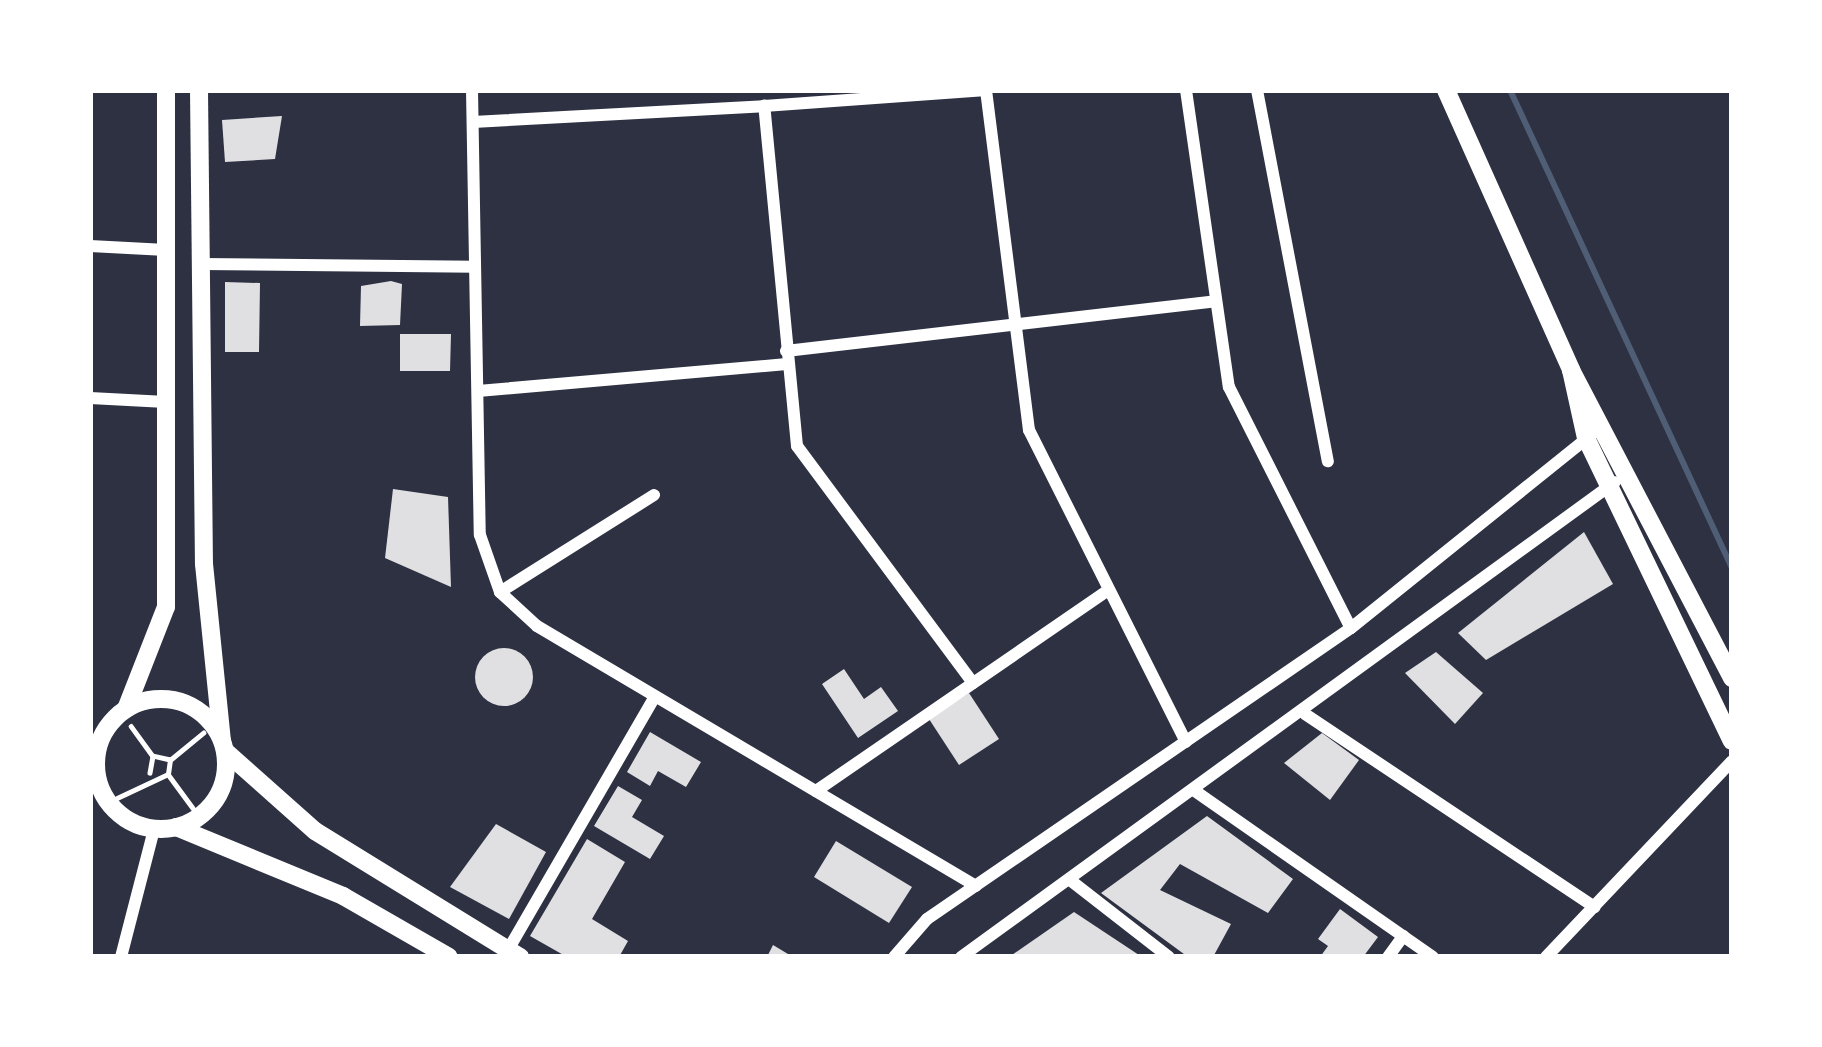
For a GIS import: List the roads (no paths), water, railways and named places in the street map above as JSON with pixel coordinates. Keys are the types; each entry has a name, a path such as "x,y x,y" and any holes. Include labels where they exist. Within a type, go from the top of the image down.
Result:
{"main road":[{"path":"127,716 166,607 166,90"},
{"path":"176,827 216,799 217,741 204,564 200,90"},
{"path":"1445,90 1571,370 1609,424 1732,678"},
{"path":"1571,370 1586,438 1732,741"},
{"path":"449,957 344,896 176,827 154,829 119,807 98,779 97,736 127,716 181,702 315,831 514,953"},
{"path":"90,813 119,807"}],"street":[{"path":"472,90 480,535 500,592 655,696 976,886"},
{"path":"472,122 986,90 1029,430 1186,742"},
{"path":"1186,90 1211,302 1229,387 1351,628"},
{"path":"1257,90 1328,461"},
{"path":"764,106 797,446 973,683"},
{"path":"90,246 166,250"},
{"path":"201,264 476,267"},
{"path":"478,391 1211,302"},
{"path":"90,398 166,402"},
{"path":"894,957 976,886 1351,628 1609,424"},
{"path":"961,957 1305,714 1632,470"},
{"path":"500,592 654,495"},
{"path":"816,791 1109,590"},
{"path":"514,953 655,696"},
{"path":"1305,714 1594,907"},
{"path":"1546,957 1732,761"},
{"path":"1195,791 1433,957"},
{"path":"121,957 154,829"},
{"path":"1070,880 1169,957"},
{"path":"1388,957 1403,936"}],"waterway":[{"path":"1510,90 1732,568"}]}
